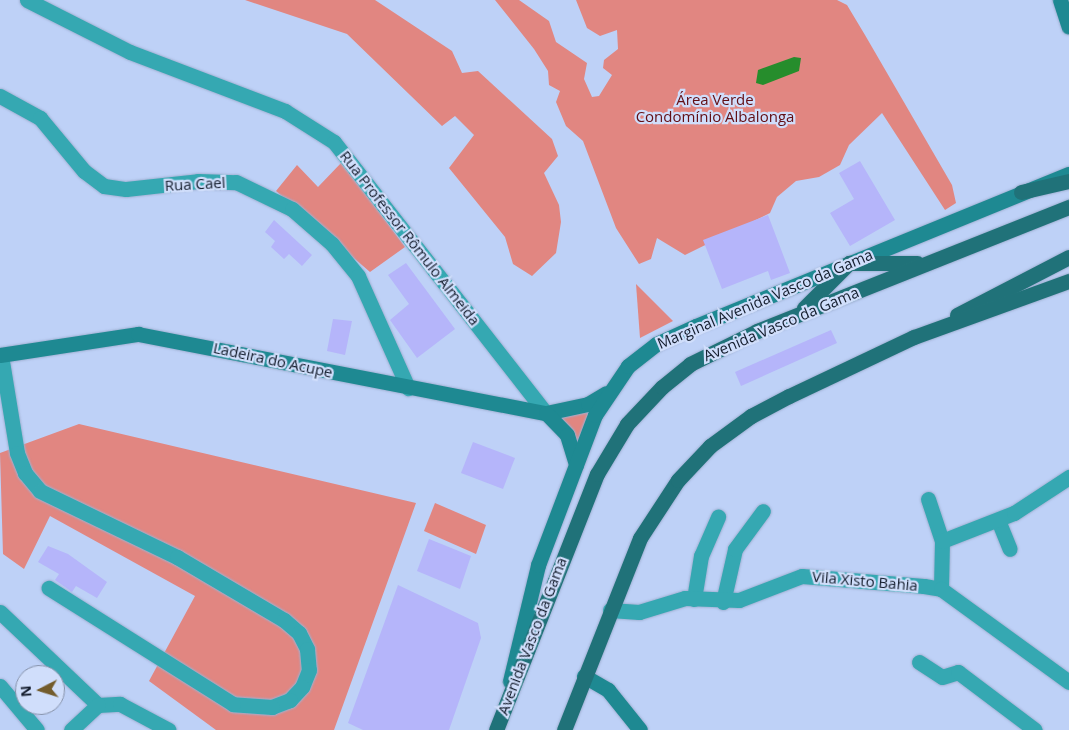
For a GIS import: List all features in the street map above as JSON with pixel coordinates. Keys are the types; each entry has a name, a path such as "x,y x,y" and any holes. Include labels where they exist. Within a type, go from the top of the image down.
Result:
{"main road":[{"path":"1021,192 1069,181"},
{"name":"Avenida Vasco da Gama","path":"496,730 583,506 627,424 662,387 690,364 798,313 1069,207"},
{"path":"564,730 610,610 655,512 710,446 782,400 914,338 1069,257"},
{"path":"798,313 849,263 929,263"},
{"path":"914,338 1069,281"}],"street":[{"name":"Rua Professor Rômulo Almeida","path":"27,0 130,52 285,111 334,142 546,413"},
{"path":"1060,0 1069,26"},
{"name":"Rua Cael","path":"0,96 40,118 84,171 104,186 126,190 198,181 236,182 292,209 332,244 358,276 408,388"},
{"name":"Marginal Avenida Vasco da Gama","path":"506,705 538,565 576,465 608,392 628,366 656,344 1021,192 1069,174"},
{"name":"Ladeira do Acupe","path":"1,355 138,334 408,388 546,413 588,404 608,392"},
{"path":"1,355 17,453 25,473 40,491 177,556 284,620 299,633 307,649 309,670 302,687 290,700 272,707 233,704 49,588"},
{"path":"546,413 567,435 576,465"},
{"path":"942,541 998,520 1069,477"},
{"path":"928,499 942,541 941,589"},
{"path":"723,602 735,549 763,510"},
{"path":"694,599 701,556 718,518"},
{"path":"998,520 1010,549"},
{"name":"Vila Xisto Bahia","path":"610,610 639,612 672,600 694,599 723,602 739,600 802,576 847,577 941,589 1069,682"},
{"path":"0,612 98,705 120,704 169,730"},
{"path":"920,662 942,677 958,672 1035,730"},
{"path":"584,676 608,690 640,730"},
{"path":"0,686 37,730"},
{"path":"81,727 98,705"}],"green space":[{"path":"245,0 375,0 452,51 462,73 478,71 552,139 558,156 544,173 559,205 561,222 556,253 532,276 513,264 505,237 449,168 474,135 455,116 442,126 347,34"},
{"name":"Área Verde Condomínio Albalonga","path":"495,0 519,0 549,21 556,42 587,63 584,79 592,97 599,96 612,75 603,68 604,60 618,49 617,30 600,36 587,28 576,0 837,0 847,5 865,35 952,185 956,203 945,210 882,113 849,145 840,165 819,177 796,181 777,197 770,213 685,255 657,238 651,259 639,264 616,228 583,141 566,126 556,102 560,91 549,85 548,71 534,49"},
{"path":"342,162 405,247 370,272 276,191 297,165 318,187"},
{"path":"636,284 673,321 640,338"},
{"path":"592,412 578,451 557,415"},
{"path":"79,424 416,503 334,730 216,730 149,681 195,596 50,516 24,569 3,554 0,453"},
{"path":"435,503 486,525 476,554 424,531"}],"shaded area":[{"path":"794,57 801,58 799,71 763,85 756,83 758,70"}],"building":[{"path":"860,161 895,220 850,246 830,213 854,199 839,173"},
{"path":"768,215 790,273 771,280 768,271 722,289 703,240"},
{"path":"274,220 312,255 302,266 289,254 284,259 271,247 275,241 265,232"},
{"path":"406,263 455,329 417,358 390,320 409,304 388,275"},
{"path":"333,319 352,321 345,355 327,351"},
{"path":"831,330 837,343 741,386 735,372"},
{"path":"473,442 515,458 503,489 461,473"},
{"path":"429,539 471,556 460,589 417,571"},
{"path":"48,546 68,554 107,582 97,598 76,586 72,592 55,580 59,574 38,562"},
{"path":"398,585 478,623 481,638 449,730 363,730 348,723"}]}
